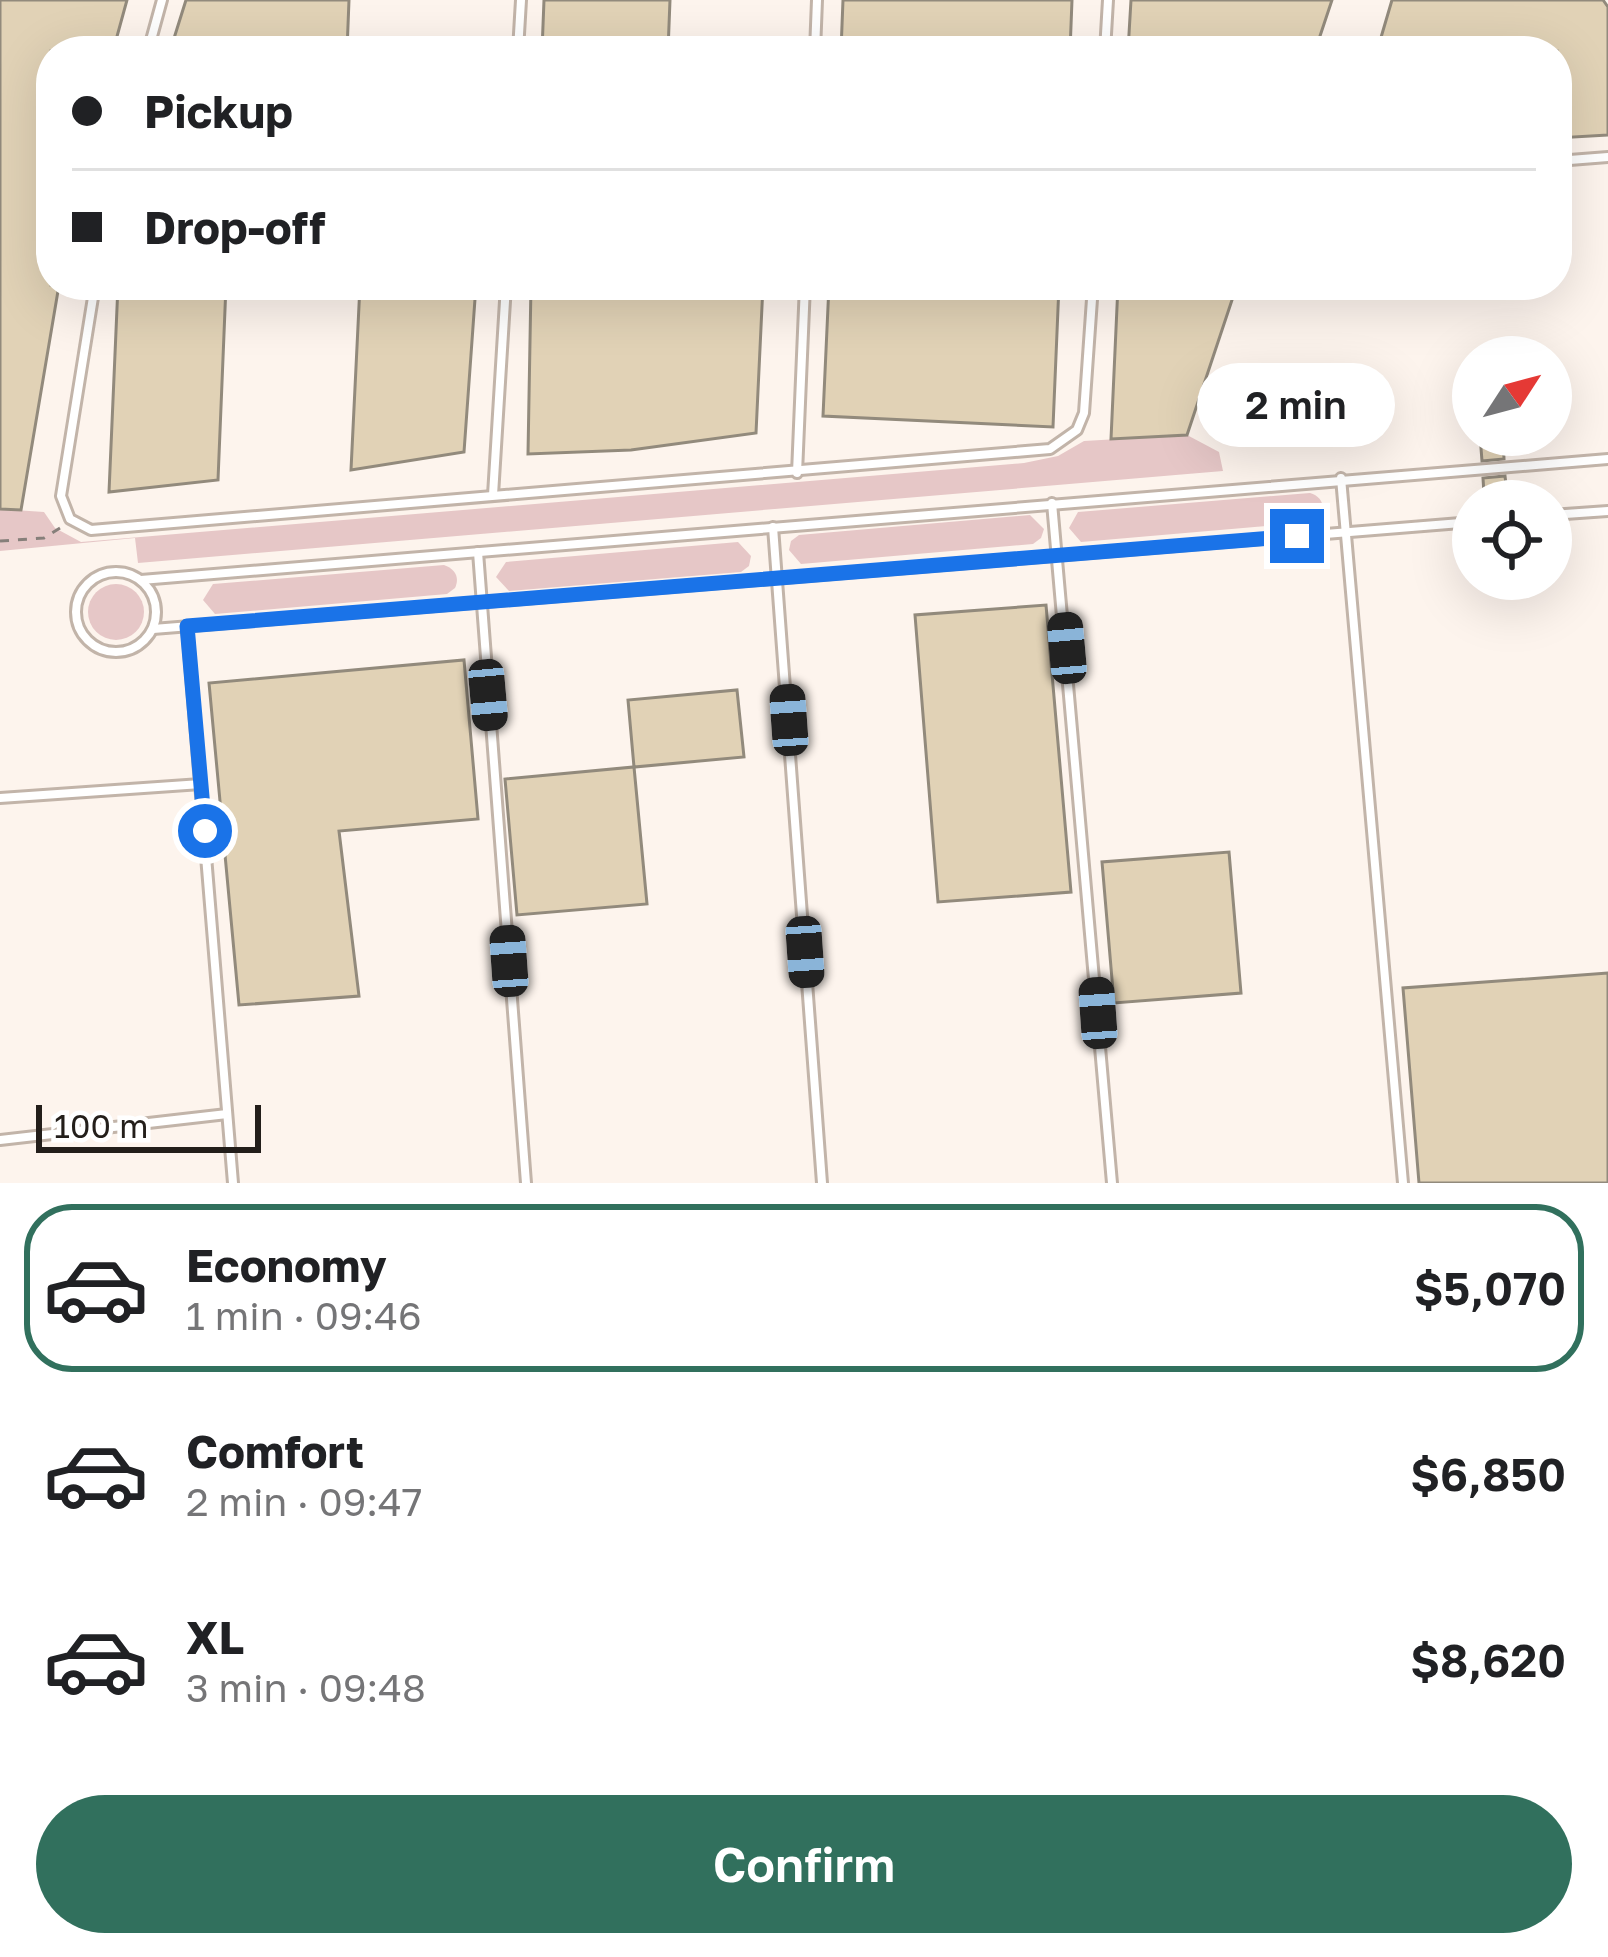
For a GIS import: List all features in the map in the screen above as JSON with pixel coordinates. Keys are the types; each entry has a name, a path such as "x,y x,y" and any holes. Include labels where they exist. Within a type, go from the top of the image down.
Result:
{"lane":[{"path":"152,36 162,0"},
{"path":"519,36 521,0"},
{"path":"816,36 818,0"},
{"path":"1107,36 1108,0"},
{"path":"1572,160 1608,157"},
{"path":"93,300 61,496 70,519 91,530 1050,449 1077,430 1084,413 1092,300"},
{"path":"493,495 505,300"},
{"path":"797,473 804,300"},
{"path":"141,580 155,601 153,628 146,640 121,652 94,646 78,624 78,598 93,578 117,571 141,580 1608,459"},
{"path":"1341,478 1403,1183"},
{"path":"1052,503 1112,1183"},
{"path":"1572,514 1608,511"},
{"path":"153,628 1452,524"},
{"path":"772,526 822,1183"},
{"path":"478,551 526,1183"},
{"path":"187,626 232,1183"},
{"path":"0,798 201,784"},
{"path":"0,1140 227,1114"}],"path":[{"path":"0,541 44,538 70,519"}],"shaded area":[{"path":"1187,435 1219,452 1223,471 138,563 135,538 0,551 0,509 44,512 55,528 81,542 1024,463 1058,456 1084,441"},
{"path":"1310,493 1323,505 1321,516 1313,522 1081,542 1069,528 1078,512"},
{"path":"1030,515 1044,529 1033,544 801,564 789,550 799,535"},
{"path":"738,542 751,556 749,566 741,572 509,591 496,577 506,562"},
{"path":"444,565 457,577 455,588 447,594 215,614 203,600 213,584"},
{"path":"116,584 136,592 144,612 136,632 116,640 96,632 88,612 96,592"}],"building":[{"path":"0,0 127,0 117,36 36,36 36,300 56,300 21,510 0,509"},
{"path":"186,0 349,0 348,36 175,36"},
{"path":"544,0 670,0 669,36 543,36"},
{"path":"843,0 1072,0 1071,36 842,36"},
{"path":"1131,0 1332,0 1320,36 1129,36"},
{"path":"1392,0 1603,0 1608,7 1608,135 1572,137 1572,36 1381,36"},
{"path":"117,300 225,300 218,480 109,492"},
{"path":"359,300 475,300 464,452 351,470"},
{"path":"531,300 762,300 756,433 631,450 528,454"},
{"path":"828,300 1058,300 1053,427 823,416"},
{"path":"1117,300 1232,300 1187,435 1111,439"},
{"path":"1046,605 1071,892 938,902 915,615"},
{"path":"464,660 478,819 339,831 359,996 239,1005 209,683"},
{"path":"737,690 744,757 634,767 628,700"},
{"path":"634,767 647,904 517,915 505,779"},
{"path":"1229,852 1241,993 1114,1003 1102,862"},
{"path":"1608,973 1608,1183 1419,1183 1403,988"}],"route":[{"path":"205,831 187,626 1297,536"}]}
